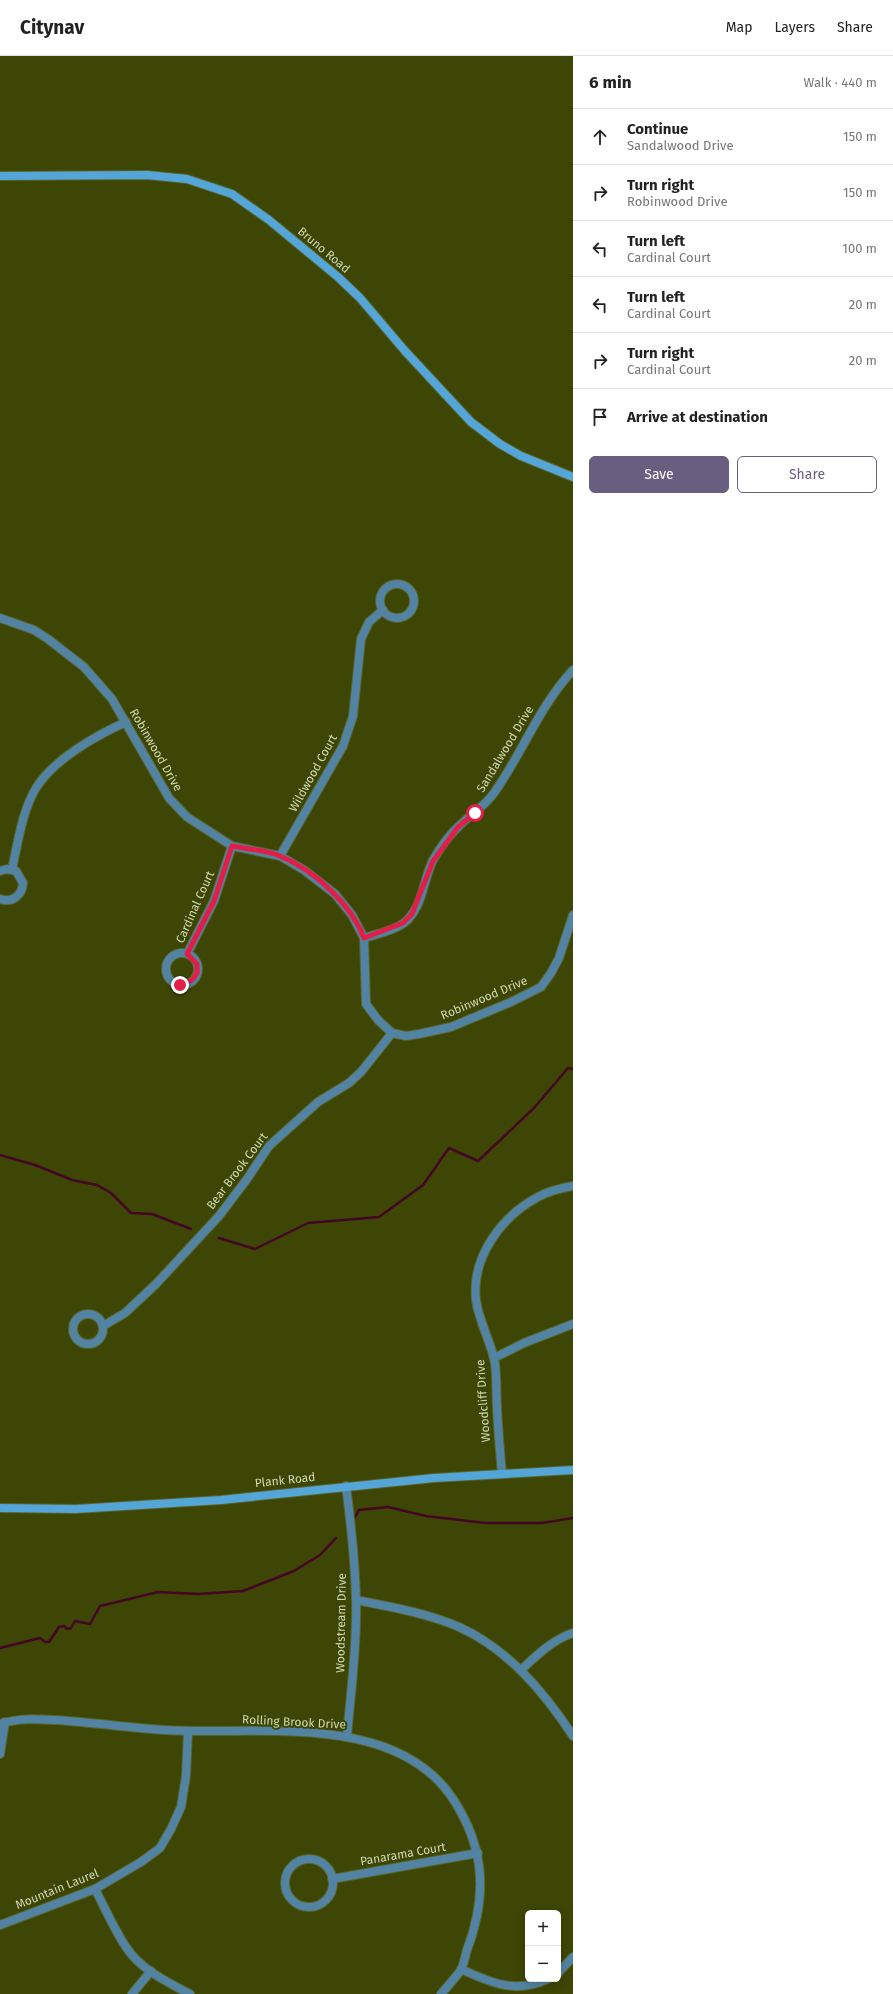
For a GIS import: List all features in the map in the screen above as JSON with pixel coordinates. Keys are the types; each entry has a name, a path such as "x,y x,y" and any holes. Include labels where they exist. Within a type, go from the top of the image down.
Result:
{"street":[{"name":"Bruno Road","path":"0,176 147,175 187,178 232,194 269,220 338,277 360,298 405,351 471,422 500,444 521,456 573,477"},
{"path":"401,585 406,587 412,594 412,608 403,617 389,616 383,610 380,601 381,596 383,592 391,586 401,585"},
{"name":"Wildwood Court","path":"280,856 343,746 353,716 361,639 370,622 383,610"},
{"name":"Robinwood Drive","path":"0,618 34,630 84,667 112,699 169,798 187,817 232,846 280,856 304,870 335,894 352,915 364,938 366,1004 378,1020 392,1033 406,1036 451,1027 511,1002 540,986 552,973 559,958 573,915"},
{"name":"Sandalwood Drive","path":"364,938 403,923 412,914 433,861 444,844 458,827 483,806 494,794 536,720 558,686 573,670"},
{"path":"12,869 22,827 30,802 39,784 55,766 71,753 110,729 126,722"},
{"name":"Cardinal Court","path":"187,954 214,901 232,846"},
{"path":"0,871 12,869 22,878 21,892 15,899 0,899"},
{"name":"Bear Brook Court","path":"103,1326 120,1317 156,1284 219,1216 247,1179 269,1146 318,1102 349,1083 361,1072 392,1033"},
{"name":"Woodcliff Drive","path":"502,1474 498,1440 494,1358 484,1333 476,1300 478,1273 490,1241 498,1229 517,1211 538,1197 573,1186"},
{"path":"494,1358 524,1343 573,1324"},
{"name":"Plank Road","path":"0,1508 76,1509 221,1500 346,1486 573,1470"},
{"name":"Woodstream Drive","path":"346,1486 353,1542 356,1600 347,1736"},
{"path":"356,1600 411,1611 460,1628 478,1637 521,1670 536,1685 573,1736"},
{"path":"521,1670 544,1649 573,1633"},
{"name":"Rolling Brook Drive","path":"2,1723 35,1719 90,1722 128,1728 188,1732 242,1731 347,1736 388,1747 409,1757 429,1772 448,1790 466,1819 473,1834 478,1853 481,1885 479,1910 461,1969 441,1994"},
{"path":"0,1754 2,1723"},
{"name":"Mountain Laurel","path":"0,1925 95,1889 141,1862 160,1848 181,1807 186,1776 188,1732"},
{"name":"Panarama Court","path":"332,1878 478,1853"},
{"path":"304,1860 313,1860 322,1863 329,1870 332,1878 332,1888 329,1897 322,1903 313,1907 304,1907 295,1904 288,1897 285,1888 285,1879 288,1870 295,1863 304,1860"},
{"path":"95,1889 126,1947 136,1959 151,1971 190,1994"},
{"path":"561,1970 573,1957"},
{"path":"461,1969 495,1984 518,1988 543,1982"},
{"path":"132,1994 151,1971"}],"waterway":[{"path":"219,1238 255,1249 308,1223 379,1217 423,1185 449,1148 478,1161 534,1108 568,1068 573,1069"},
{"path":"0,1155 35,1165 72,1180 97,1185 111,1193 131,1213 152,1214 191,1229"},
{"path":"355,1517 359,1510 388,1507 426,1516 485,1523 542,1523 573,1518"},
{"path":"0,1648 40,1638 45,1642 49,1642 59,1627 64,1626 67,1629 71,1628 75,1621 90,1624 100,1606 158,1592 198,1594 243,1591 294,1571 320,1555 336,1538"}],"route":[{"path":"180,985 189,983 197,973 197,964 191,956 187,954 214,901 222,881 232,846 280,856 304,870 335,894 352,915 364,938 386,931 403,923 412,914 423,891 433,861 444,844 458,827 475,813"}]}
